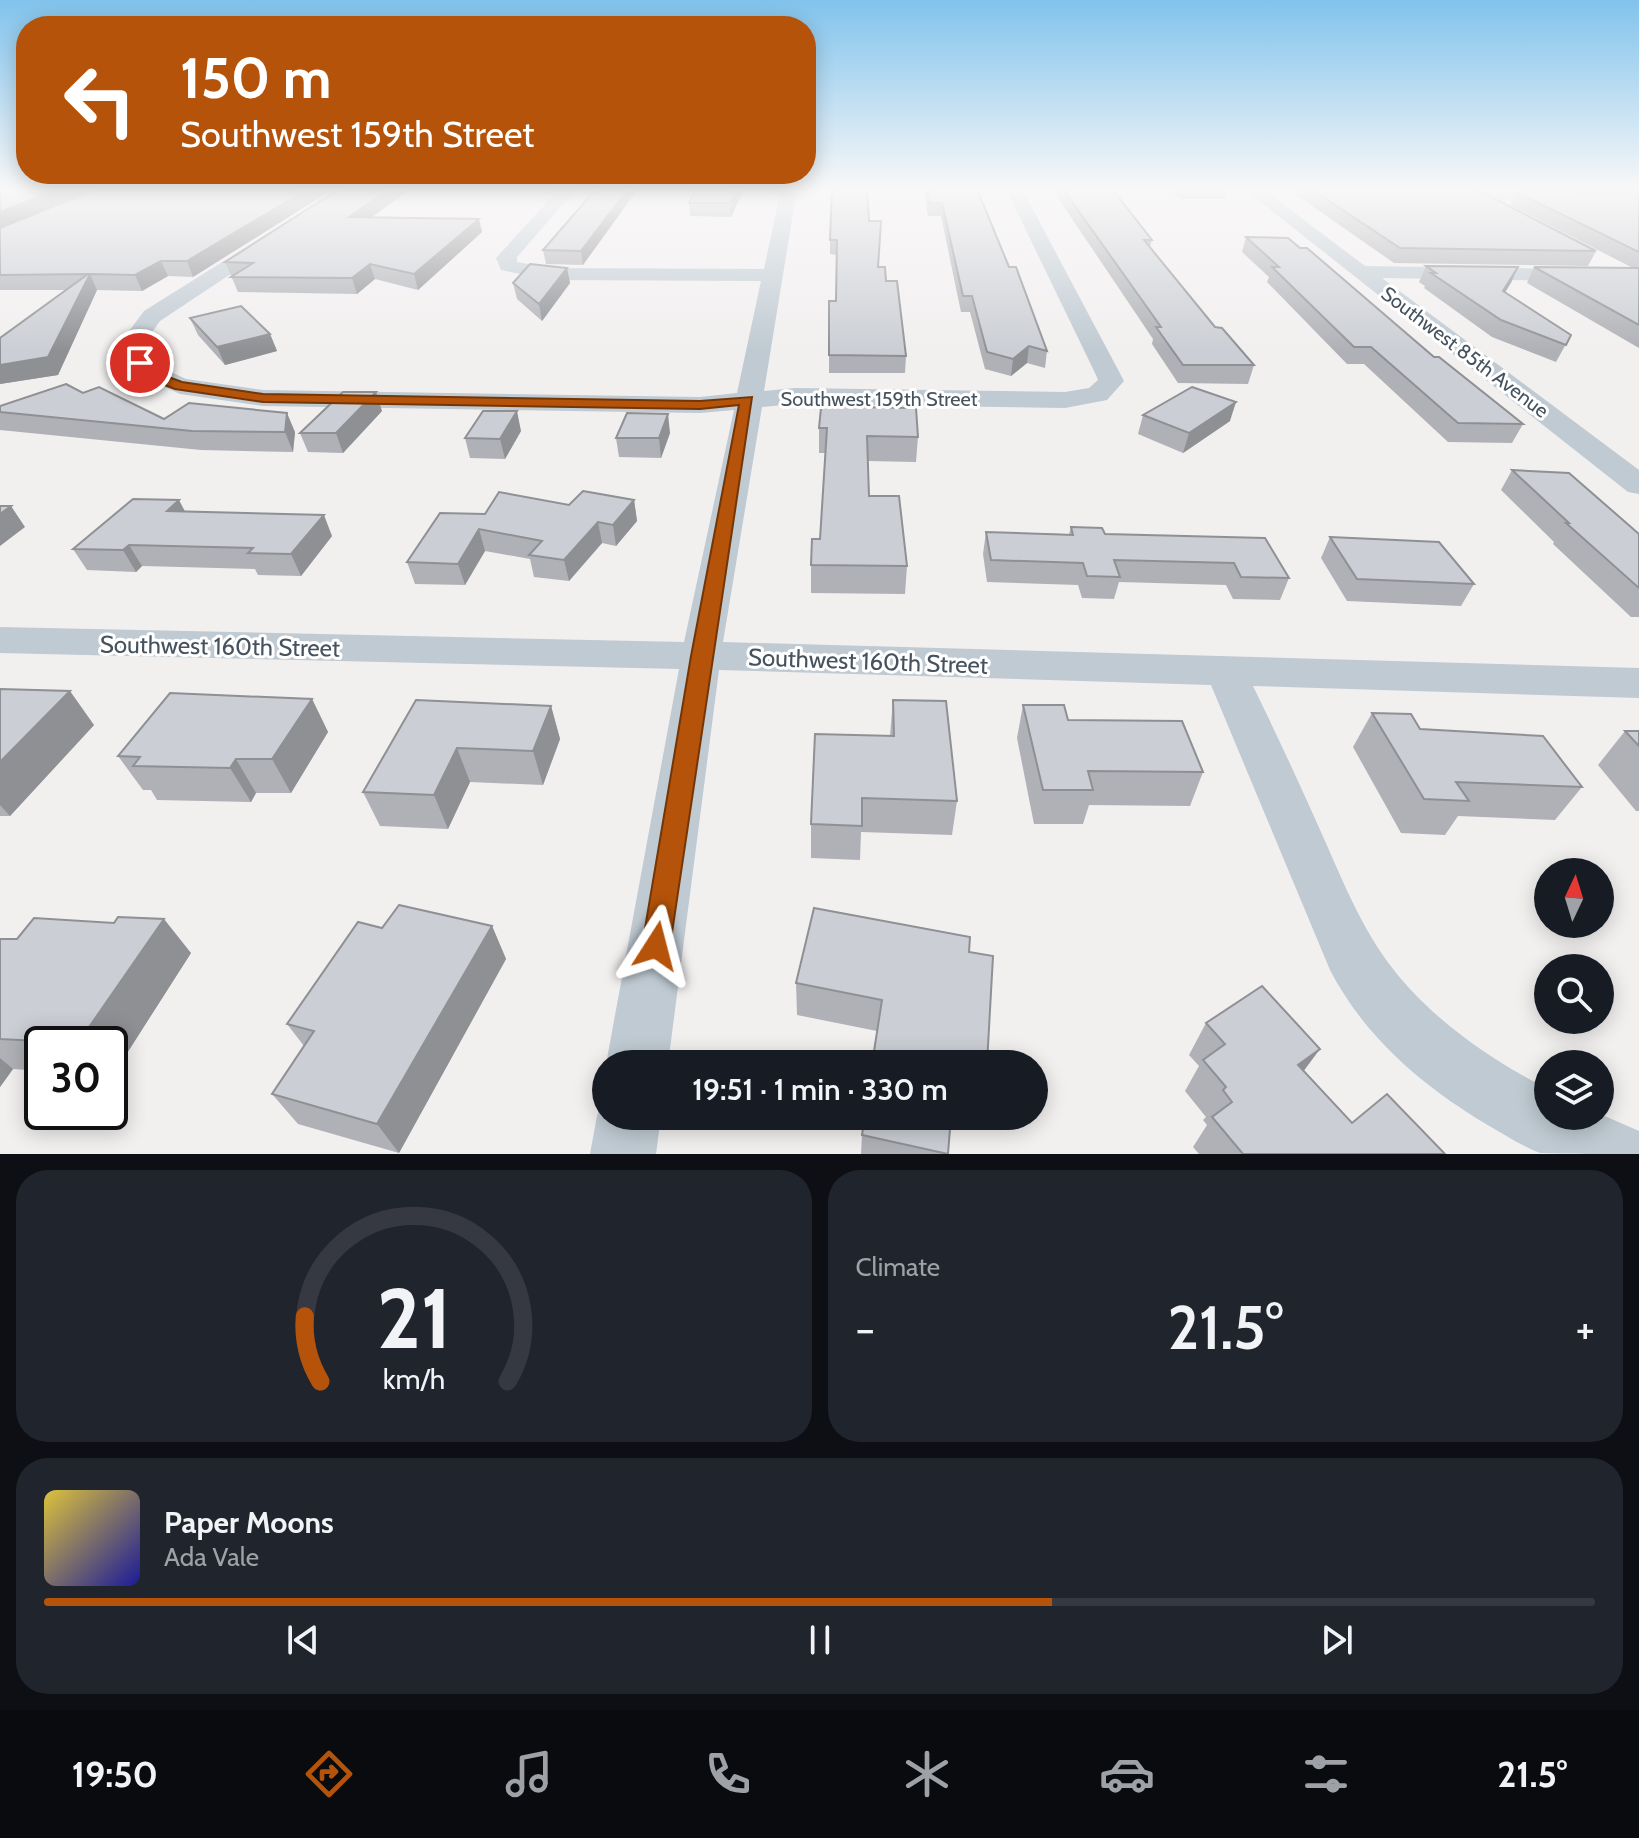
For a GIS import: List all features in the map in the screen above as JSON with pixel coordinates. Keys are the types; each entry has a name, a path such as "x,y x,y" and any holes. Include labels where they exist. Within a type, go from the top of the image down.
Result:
{"street":[{"name":"Southwest 159th Street","path":"267,243 152,316 136,338 135,350 140,363 158,378 180,386 263,398 700,405 795,396 1065,400 1098,394 1111,381 1104,360 1042,243"},
{"path":"520,243 506,258 512,269 550,274 772,275"},
{"path":"639,1050 701,656 778,243"},
{"name":"Southwest 85th Avenue","path":"1323,243 1639,485"},
{"path":"1595,258 1636,277"},
{"path":"1361,272 1636,277"},
{"name":"Southwest 160th Street","path":"0,640 1639,683"},
{"path":"1226,673 1330,913 1382,1000 1418,1038 1470,1079 1522,1111 1616,1154"},
{"path":"623,1154 627,1130"}],"building":[{"path":"0,243 217,243 187,261 161,261 135,275 90,274 48,357 0,365 0,338 88,274 0,275"},
{"path":"255,243 451,243 414,274 370,264 352,278 231,277 253,263 225,262"},
{"path":"549,243 587,243 581,251 543,250"},
{"path":"837,243 880,243 878,267 885,267 886,281 897,281 906,356 829,355 829,301 836,301"},
{"path":"951,243 999,243 1009,267 1016,267 1047,351 1029,346 1013,359 987,352 972,296 963,296"},
{"path":"1101,243 1146,243 1215,327 1222,328 1254,365 1183,365 1156,327 1161,327"},
{"path":"1252,243 1294,243 1300,248 1307,248 1434,357 1439,357 1523,424 1458,423 1371,347 1354,347 1272,267 1279,267"},
{"path":"1392,243 1580,243 1596,251 1400,248"},
{"path":"1620,243 1639,243 1639,252"},
{"path":"530,264 567,268 539,304 513,283"},
{"path":"1426,266 1518,267 1503,291 1571,335 1566,345 1501,320 1431,273 1436,273"},
{"path":"1534,267 1639,268 1639,325"},
{"path":"241,306 270,334 217,347 190,318"},
{"path":"66,384 83,393 99,387 164,419 189,403 287,413 285,432 192,431 0,412 0,406"},
{"path":"1192,387 1236,402 1189,433 1143,415"},
{"path":"343,392 376,392 336,433 300,433"},
{"path":"822,398 854,399 854,407 916,408 918,437 867,436 869,496 899,496 907,566 811,565 812,539 820,539 827,428 819,428"},
{"path":"483,411 517,411 500,439 465,438"},
{"path":"627,413 668,414 659,438 616,438"},
{"path":"1512,470 1569,473 1639,534 1639,588 1566,523 1569,523"},
{"path":"583,491 634,500 613,525 598,522 564,560 529,555 542,541 479,529 458,564 407,562 440,513 485,514 499,492 569,505"},
{"path":"133,499 179,500 167,511 324,515 291,554 248,553 253,548 129,545 123,550 73,549"},
{"path":"0,506 11,506 0,514"},
{"path":"1071,527 1102,528 1105,534 1265,538 1289,578 1241,577 1234,563 1114,560 1120,577 1087,576 1083,563 991,560 986,532 1073,535"},
{"path":"1330,537 1439,542 1474,584 1357,579"},
{"path":"0,689 70,691 0,762"},
{"path":"170,693 312,699 272,759 236,759 230,768 133,766 140,757 118,756"},
{"path":"416,700 551,706 533,751 457,748 434,795 363,792"},
{"path":"893,700 946,701 957,801 862,798 862,826 811,824 815,734 894,736"},
{"path":"1023,705 1064,705 1068,720 1182,721 1203,772 1088,771 1093,790 1043,790"},
{"path":"1372,713 1411,714 1420,729 1543,736 1582,787 1456,782 1469,801 1424,799"},
{"path":"1625,731 1639,731 1639,746"},
{"path":"399,905 492,926 377,1124 272,1094 314,1031 287,1024 358,922 382,928"},
{"path":"814,908 970,937 969,952 993,956 988,1050 874,1050 882,1000 796,983"},
{"path":"118,917 164,919 90,1026 24,1026 24,1040 0,1039 0,939 17,939 34,918 114,923"},
{"path":"1262,986 1320,1049 1298,1065 1352,1123 1387,1094 1445,1154 1243,1154 1212,1117 1232,1102 1223,1090 1226,1087 1203,1060 1225,1044 1206,1023"},
{"path":"863,1130 950,1130 948,1154 862,1135"}],"route":[{"path":"140,363 158,378 180,386 263,398 700,405 747,400 701,656 656,946"}]}
